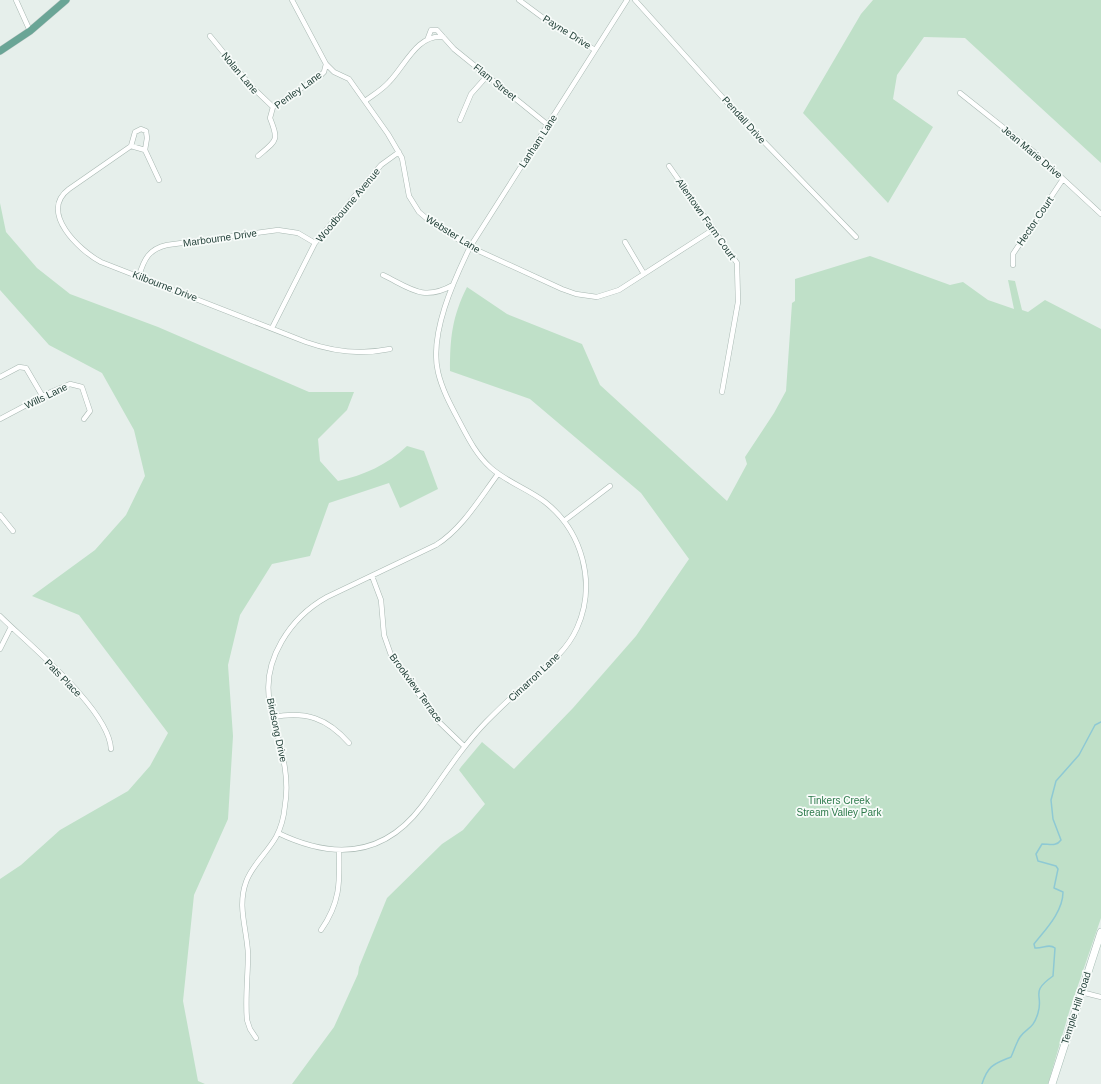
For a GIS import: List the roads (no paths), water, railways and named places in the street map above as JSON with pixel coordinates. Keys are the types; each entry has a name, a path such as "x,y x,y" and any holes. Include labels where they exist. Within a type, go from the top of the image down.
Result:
{"main road":[{"path":"0,51 30,31 66,0"},
{"name":"Temple Hill Road","path":"1052,1084 1101,932"}],"street":[{"path":"16,0 30,31"},
{"name":"Webster Lane","path":"292,0 326,64 334,72 349,79 399,152 405,169 409,196 414,206 432,223 470,247 562,289 576,294 597,297 619,290 714,229"},
{"name":"Payne Drive","path":"519,0 542,17 595,50"},
{"name":"Lanham Lane","path":"438,336 452,288 470,247 628,0"},
{"name":"Pendall Drive","path":"635,0 742,119 856,237"},
{"name":"Flam Street","path":"365,101 388,84 415,49 428,38 430,32 434,29 440,31 443,37 487,76 548,125"},
{"name":"Nolan Lane","path":"210,36 250,85 273,107"},
{"path":"428,38 443,37"},
{"name":"Penley Lane","path":"258,156 273,142 276,136 276,132 270,118 273,107 321,75 324,72 326,64"},
{"path":"460,120 474,89 487,76"},
{"name":"Jean Marie Drive","path":"960,93 1034,152 1101,214"},
{"name":"Kilbourne Drive","path":"159,180 145,150 147,134 144,130 135,132 131,146 64,193 59,202 58,212 61,221 73,240 89,255 107,264 306,342 341,351 362,353 390,349"},
{"path":"131,146 145,150"},
{"name":"Woodbourne Avenue","path":"272,328 315,243 381,165 399,152"},
{"name":"Allentown Farm Court","path":"669,166 737,263 738,302 722,392"},
{"name":"Hector Court","path":"1013,264 1012,254 1063,179"},
{"name":"Marbourne Drive","path":"139,276 148,254 155,248 167,245 278,230 298,233 315,243"},
{"path":"625,242 644,274"},
{"path":"383,275 423,294 440,293 452,288"},
{"name":"Cimarron Lane","path":"278,833 308,846 339,850 372,845 395,833 411,820 464,746 492,716 556,658 578,627 585,598 585,570 577,542 564,521 545,502 498,474 482,459 473,447 446,395 436,364 438,336"},
{"path":"0,378 19,367 26,368 43,397"},
{"name":"Wills Lane","path":"0,419 67,384 80,386 84,390 90,407 89,415 84,419"},
{"name":"Birdsong Drive","path":"256,1038 250,1029 246,1015 248,951 241,909 242,898 251,871 278,833 284,814 287,784 270,703 270,680 277,651 285,635 301,616 313,606 327,597 448,537 462,522 498,474"},
{"path":"564,521 610,486"},
{"path":"0,515 13,531"},
{"name":"Brookview Terrace","path":"372,576 381,600 384,635 391,655 437,720 464,746"},
{"name":"Pats Place","path":"0,616 65,678 86,702 108,732 111,749"},
{"path":"0,649 11,627"},
{"path":"273,717 296,714 313,717 337,731 348,743"},
{"path":"321,930 334,909 338,893 339,850"},
{"path":"1081,992 1101,997"}],"waterway":[{"path":"982,1084 992,1066 1011,1057 1020,1037 1034,1023 1040,1002 1039,990 1041,986 1053,976 1055,948 1050,946 1035,948 1034,944 1057,914 1063,892 1054,888 1058,869 1056,866 1038,861 1036,854 1042,844 1057,844 1061,840 1053,819 1051,800 1056,781 1079,755 1095,725 1101,722"}],"park label":[{"name":"Tinkers Creek Stream Valley Park","path":"839,806"}]}
